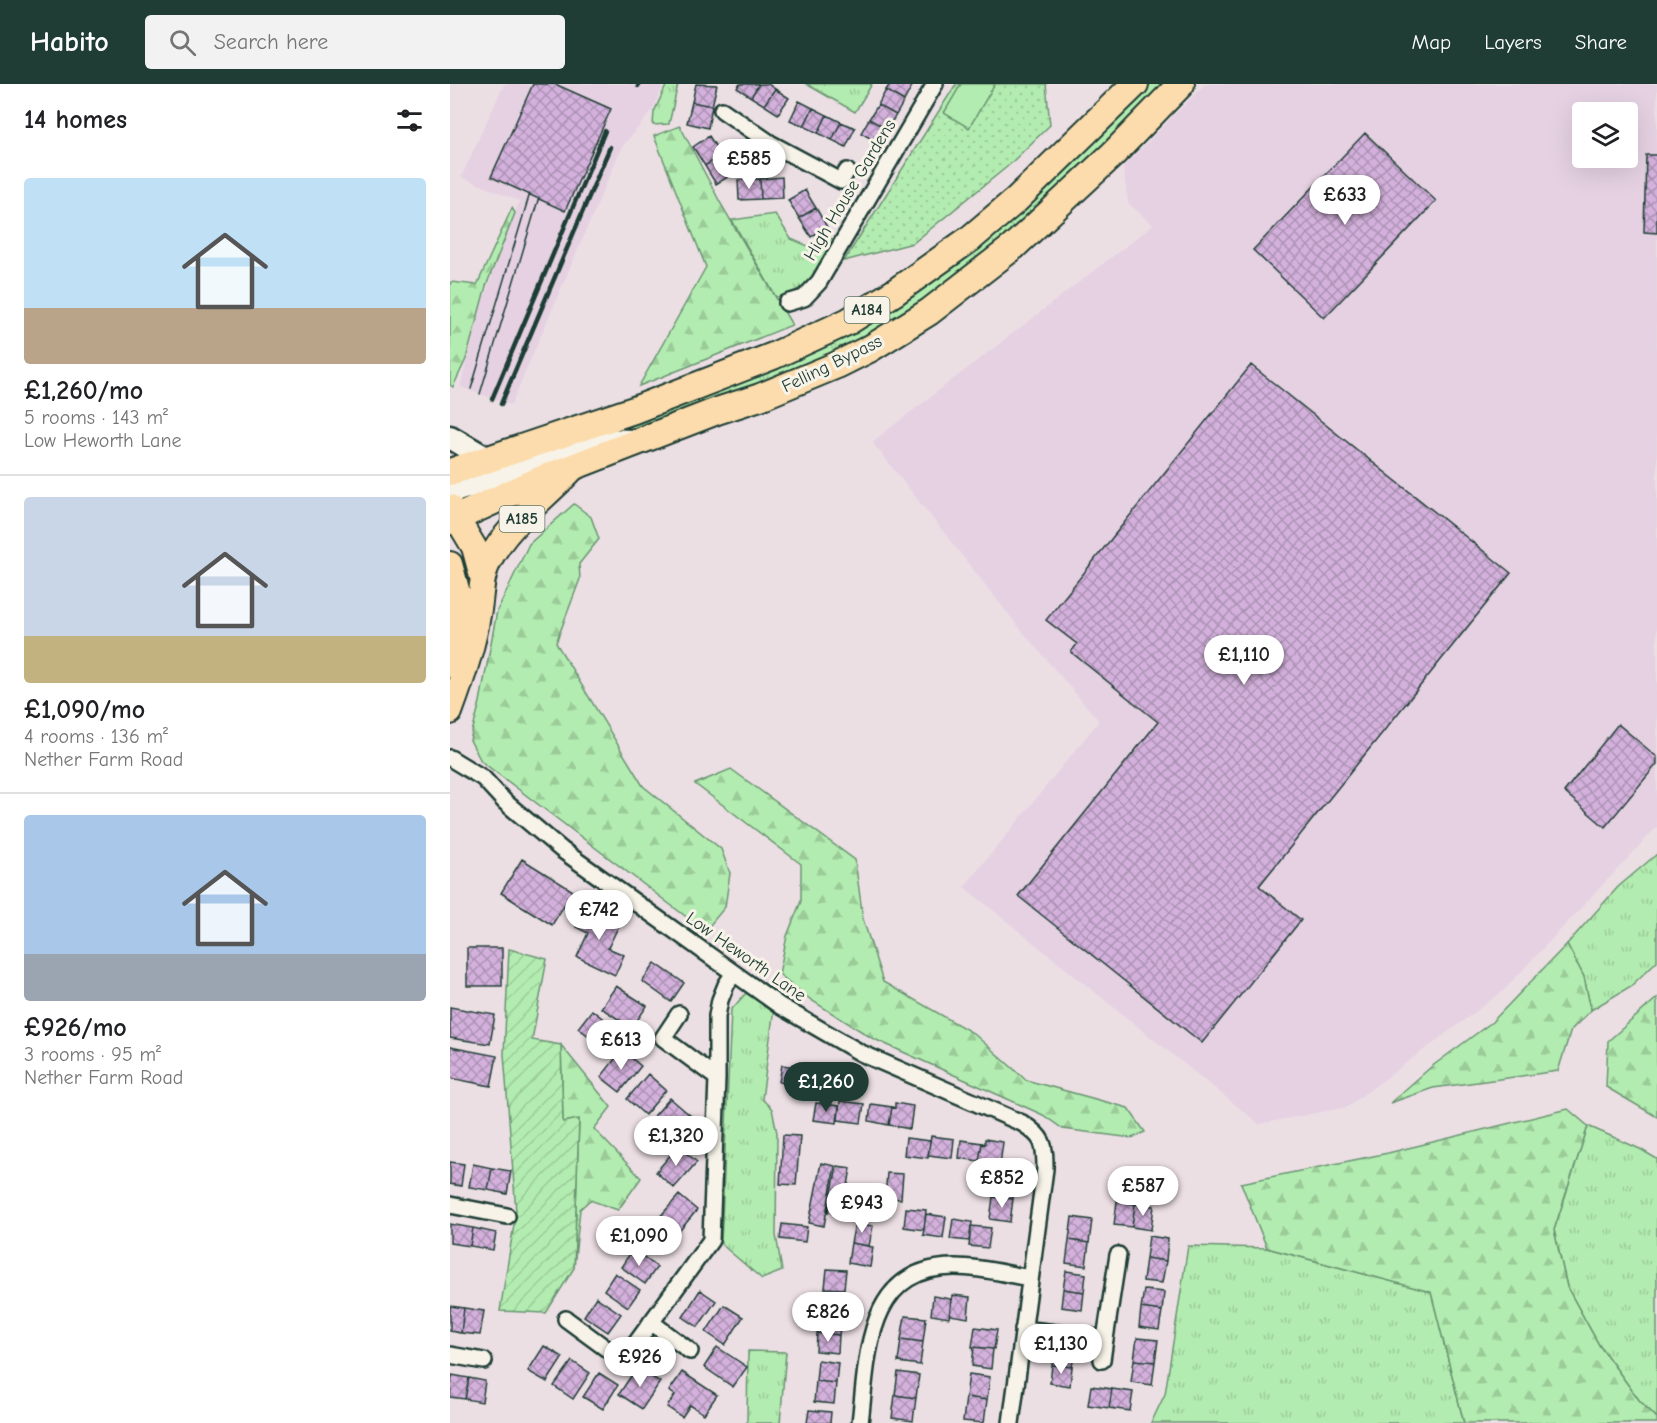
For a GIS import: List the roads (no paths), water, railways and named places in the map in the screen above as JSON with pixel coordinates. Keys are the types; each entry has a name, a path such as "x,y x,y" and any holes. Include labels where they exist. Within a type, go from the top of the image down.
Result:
{"highway":[{"name":"Felling Bypass","path":"450,472 634,410 773,356 849,321 895,292 971,238 1016,200 1134,84"},
{"name":"Felling Bypass","path":"452,514 717,411 760,397 837,365 871,348 929,312 987,268 1113,154 1181,84"}],"main road":[{"path":"450,436 486,458"},
{"path":"450,492 495,479 602,440 640,441"},
{"name":"A185","path":"450,712 468,661 479,613 482,577 488,562 504,537 573,468"},
{"name":"A185","path":"452,514 474,547 482,577"},
{"path":"450,564 460,600 454,653 450,665"}],"street":[{"name":"High House Gardens","path":"787,303 804,298 819,282 935,84"},
{"path":"722,110 770,143 841,181 847,171"},
{"name":"Low Heworth Lane","path":"450,758 483,778 505,802 562,850 780,1006 861,1053 1022,1123 1037,1132 1045,1146 1045,1169 1030,1278"},
{"path":"566,1319 611,1352 618,1354 627,1351 634,1346 711,1240 717,1016 720,1000 734,973"},
{"path":"679,1014 663,1038 717,1078"},
{"path":"450,1205 507,1216"},
{"path":"1101,1360 1118,1255"},
{"path":"860,1423 872,1329 882,1307 896,1288 913,1275 934,1269 956,1267 1030,1278 1011,1423"},
{"path":"651,1322 690,1352"},
{"path":"1023,1329 1105,1339"},
{"path":"450,1355 484,1361"}],"tram line":[{"path":"471,389 530,193"},
{"path":"480,394 539,197"}],"railway":[{"path":"492,399 605,131"},
{"path":"501,404 610,147"}]}
